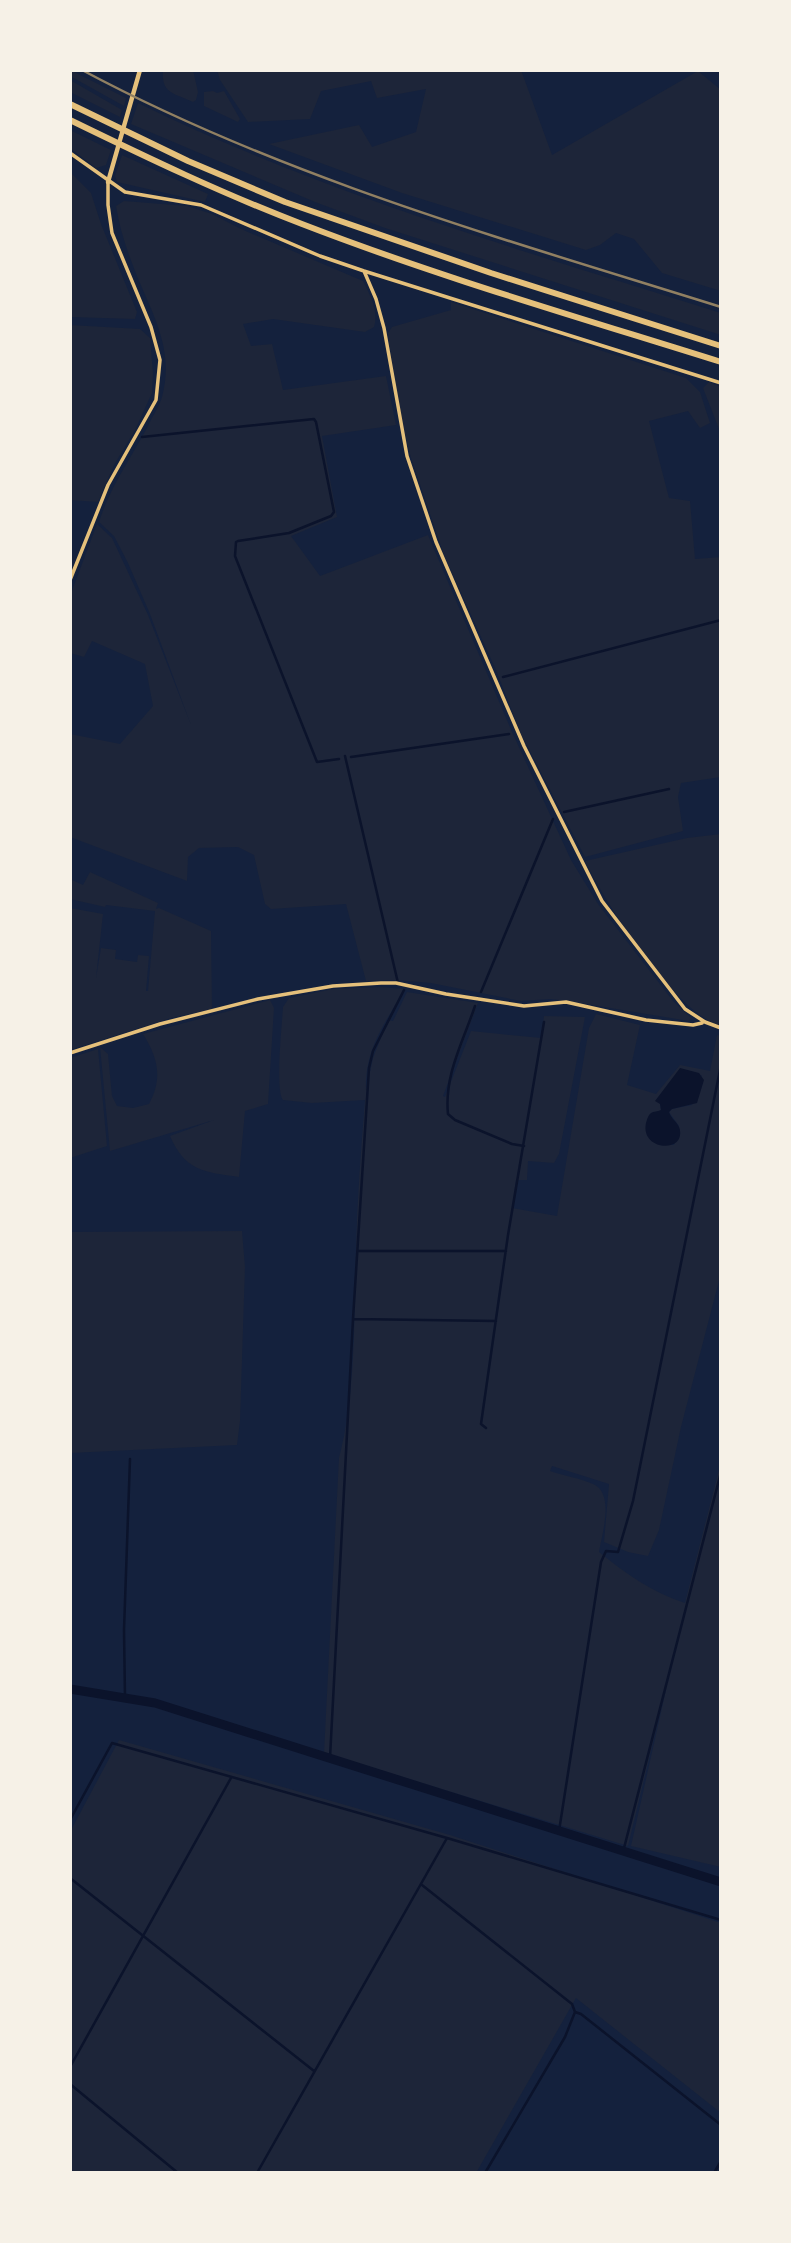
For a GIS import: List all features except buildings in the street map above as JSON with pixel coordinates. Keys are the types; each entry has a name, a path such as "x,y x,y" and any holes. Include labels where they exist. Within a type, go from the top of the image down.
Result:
{"highway":[{"path":"70,104 188,161 285,202 454,261 721,346"},
{"path":"70,120 166,167 314,229 488,289 721,362"}],"street":[{"path":"70,580 108,485 156,400 160,360 151,327 112,233 108,205 111,166 140,70"},
{"path":"70,153 125,192 201,205 320,256 363,271 721,383"},
{"path":"363,271 376,299 384,328 407,456 432,530 524,746 602,901 685,1009 705,1023 721,1028"},
{"path":"70,1053 160,1024 258,999 333,986 381,983 397,983 524,1006 566,1002 646,1020 693,1025 705,1023"}],"shaded area":[{"path":"70,70 126,98 124,106 70,76"},
{"path":"163,70 193,70 198,92 196,100 193,102 170,92 164,84"},
{"path":"217,70 521,70 552,155 698,71 721,90 721,291 662,273 634,239 616,233 600,245 586,250 402,193 269,144 359,125 372,147 416,132 426,89 377,98 371,81 321,91 310,119 248,122 220,80"},
{"path":"70,80 122,110 120,117 70,92"},
{"path":"224,91 240,119 238,122 204,106 204,92"},
{"path":"138,103 208,136 352,193 425,219 721,313 721,335 385,228 315,202 131,124"},
{"path":"70,130 111,150 106,165 96,168 70,148"},
{"path":"122,155 208,194 205,202 117,182 115,176"},
{"path":"70,172 91,193 137,312 135,319 70,317"},
{"path":"124,201 187,206 212,214 363,281 373,303 375,315 374,327 365,332 273,319 243,324 251,346 272,344 283,390 386,376 396,425 322,436 337,517 291,536 320,576 428,535 512,732 571,860 598,904 673,1001 691,1018 689,1021 568,1001 521,1001 431,983 366,981 346,904 271,909 265,904 254,855 238,847 199,848 188,857 187,881 70,837 70,734 120,744 153,706 145,664 92,641 84,657 70,653 70,596 97,524 112,538 148,615 191,725 128,563 114,536 99,522 115,485 159,404 165,378 163,344 158,327 122,235 116,206"},
{"path":"451,302 686,378 700,392 710,423 700,428 688,411 649,421 669,498 690,501 695,559 721,557 721,777 681,783 678,797 683,831 585,857 521,734 496,670 444,555 411,458 402,423 389,343 388,333 392,327 451,310"},
{"path":"70,325 140,329 150,338 152,393 98,502 70,500"},
{"path":"709,382 721,387 721,434 703,388"},
{"path":"721,834 721,1026 703,1017 683,1001 663,979 625,929 585,861 687,838"},
{"path":"90,872 158,903 156,909 211,931 212,1009 171,1018 70,1050 70,908 103,914 96,978 101,948 116,950 115,959 137,962 138,955 149,956 148,991 155,911 105,907 70,899 70,879 83,885"},
{"path":"333,989 405,989 372,1049 366,1091 373,1058 388,1020 393,1021 407,992 478,1003 443,1096 445,1097 471,1031 541,1038 544,1016 585,1017 559,1154 554,1163 528,1161 527,1180 516,1180 512,1208 557,1216 589,1028 596,1014 640,1025 627,1085 656,1094 680,1065 710,1071 717,1035 721,1036 721,1273 681,1427 659,1530 648,1556 628,1552 604,1542 609,1484 552,1466 550,1471 588,1482 600,1489 604,1496 605,1515 599,1552 640,1582 685,1603 721,1462 721,1867 631,1846 670,1672 628,1846 324,1753 339,1458 349,1408 353,1355 357,1212 365,1100 312,1103 283,1100 279,1071 283,1007 289,998","holes":["702,1075 692,1105 669,1112 679,1126 674,1145 659,1145 652,1112 658,1113 661,1110 660,1104"]},
{"path":"270,1000 274,1008 268,1104 245,1111 239,1177 197,1168 182,1156 170,1136 214,1120 110,1151 100,1047 108,1054 112,1096 117,1106 133,1108 149,1104 156,1085 157,1068 143,1034"},
{"path":"98,1049 107,1146 70,1158 70,1058"},
{"path":"680,1068 699,1073 704,1080 697,1103 669,1112 680,1130 679,1138 676,1143 662,1146 649,1139 646,1123 650,1114 661,1110 660,1104 655,1101"},
{"path":"242,1231 245,1267 237,1445 70,1453 70,1232"},
{"path":"119,1740 450,1835 721,1923 721,2113 576,1998 476,2173 70,2173 70,1832"}],"waterway":[{"path":"142,437 314,419 316,422 334,512 331,516 289,533 238,541 235,556 317,762 339,759"},
{"path":"503,677 721,620"},
{"path":"351,757 509,734"},
{"path":"345,756 398,983"},
{"path":"564,812 669,789"},
{"path":"481,992 553,819"},
{"path":"330,1758 369,1068 373,1051 404,990"},
{"path":"475,1006 452,1072 448,1114 455,1120 512,1144 524,1146"},
{"path":"486,1428 481,1424 508,1235 544,1022"},
{"path":"559,1831 601,1562 606,1551 618,1552 633,1501 721,1065"},
{"path":"359,1251 506,1251"},
{"path":"353,1319 496,1321"},
{"path":"125,1698 124,1630 130,1459"},
{"path":"623,1852 721,1472"},
{"path":"70,1689 155,1703 721,1882"},
{"path":"70,1820 112,1743 447,1838 721,1920"},
{"path":"70,2067 231,1778"},
{"path":"257,2173 447,1838"},
{"path":"70,1878 314,2071"},
{"path":"422,1885 572,2004 575,2012 721,2125"},
{"path":"485,2173 565,2037 575,2012"},
{"path":"70,2084 178,2173"},
{"path":"714,2173 721,2161"}],"railway":[{"path":"82,70 159,108 316,175 477,231 721,307"}]}
